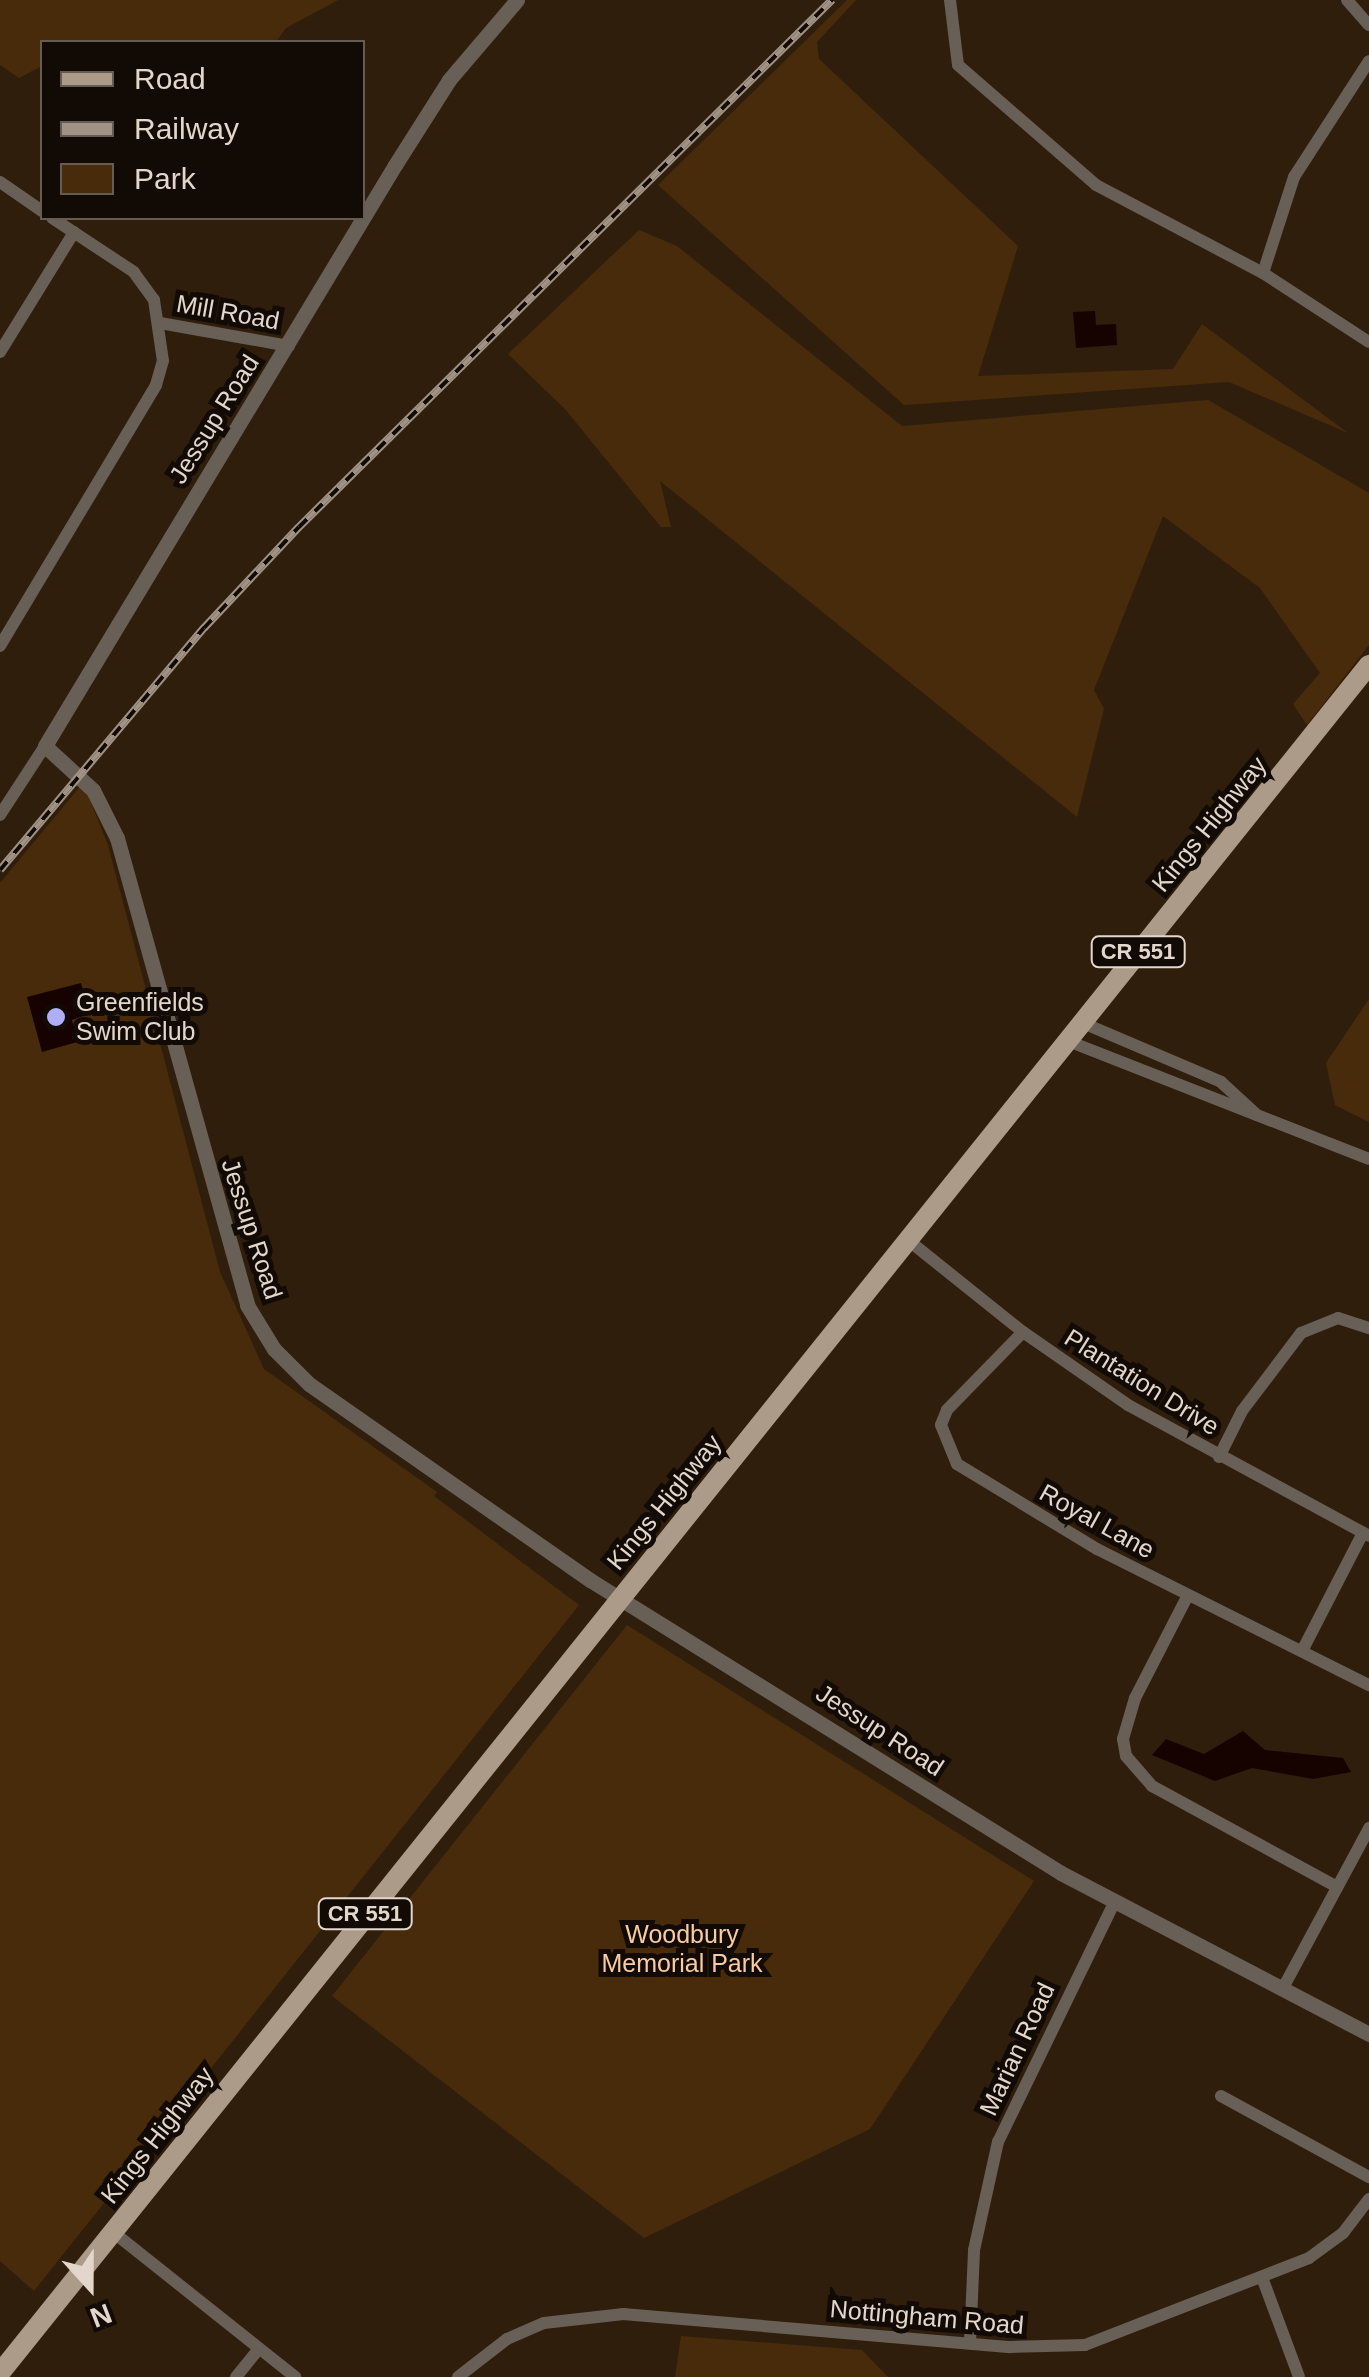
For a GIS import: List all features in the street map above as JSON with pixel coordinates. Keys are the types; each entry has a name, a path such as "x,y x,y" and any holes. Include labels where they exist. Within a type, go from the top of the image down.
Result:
{"main road":[{"name":"Kings Highway","path":"0,2373 1369,665"}],"street":[{"name":"Jessup Road","path":"365,220 449,80 518,0"},
{"path":"950,0 952,51 979,86 1096,185 1263,273 1369,342"},
{"path":"1347,0 1369,25"},
{"path":"1263,273 1294,176 1369,62"},
{"path":"0,182 40,210"},
{"path":"0,646 156,385 164,349 154,300 134,272 55,220"},
{"name":"Jessup Road","path":"365,220 46,746 93,790 117,838 227,1249 246,1305 274,1350 336,1404 620,1598 989,1830 1114,1902 1369,2034"},
{"path":"0,352 74,232"},
{"name":"Mill Road","path":"160,323 289,346"},
{"path":"2,808 46,746"},
{"path":"1083,1023 1221,1082 1258,1116"},
{"path":"1068,1041 1369,1159"},
{"name":"Plantation Drive","path":"908,1240 1023,1332 1219,1456 1366,1534"},
{"path":"1219,1456 1242,1411 1301,1332 1338,1318 1369,1328"},
{"name":"Royal Lane","path":"1023,1332 947,1410 942,1425 957,1464 986,1486 1188,1596 1369,1685"},
{"path":"1302,1651 1366,1534"},
{"path":"1188,1596 1136,1698 1123,1738 1126,1756 1152,1786 1337,1887"},
{"path":"1283,1988 1369,1828"},
{"name":"Marian Road","path":"970,2343 974,2250 998,2142 1114,1902"},
{"path":"1220,2096 1369,2177"},
{"name":"Nottingham Road","path":"458,2377 507,2340 544,2323 623,2314 970,2343 1085,2346 1263,2280 1332,2242 1369,2200"},
{"path":"113,2232 295,2377"},
{"path":"1263,2280 1299,2377"},
{"path":"236,2377 259,2349"}],"green space":[{"path":"0,0 338,0 286,28 277,40 40,40 40,67 19,78 0,65"},
{"path":"847,0 856,0 817,42 819,59 1018,246 978,376 1173,369 1202,324 1348,433 1229,382 904,405 658,185"},
{"path":"639,230 677,246 902,426 1208,400 1369,493 1369,645 1307,725 1293,704 1320,673 1260,588 1163,516 1094,690 1104,709 1077,817 660,481 671,527 661,527 565,409 508,354"},
{"path":"83,783 108,845 220,1272 264,1369 437,1492 434,1496 579,1605 34,2291 0,2261 0,883"},
{"path":"1369,999 1369,1122 1335,1105 1326,1063"},
{"name":"Woodbury Memorial Park","path":"627,1625 1034,1881 870,2129 644,2238 332,1996"},
{"path":"681,2336 862,2350 888,2377 675,2377"}],"shaded area":[{"path":"1095,311 1096,325 1116,324 1117,345 1076,348 1073,312"},
{"name":"Greenfields Swim Club","path":"81,983 89,1014 72,1020 77,1042 42,1052 27,997"},
{"path":"1243,1731 1265,1750 1343,1758 1351,1772 1313,1779 1252,1768 1215,1781 1152,1755 1166,1739 1204,1754"}],"railway":[{"path":"0,870 204,628 299,527 832,0"}],"place":[{"name":"Greenfields Swim Club","path":"56,1017"}]}
